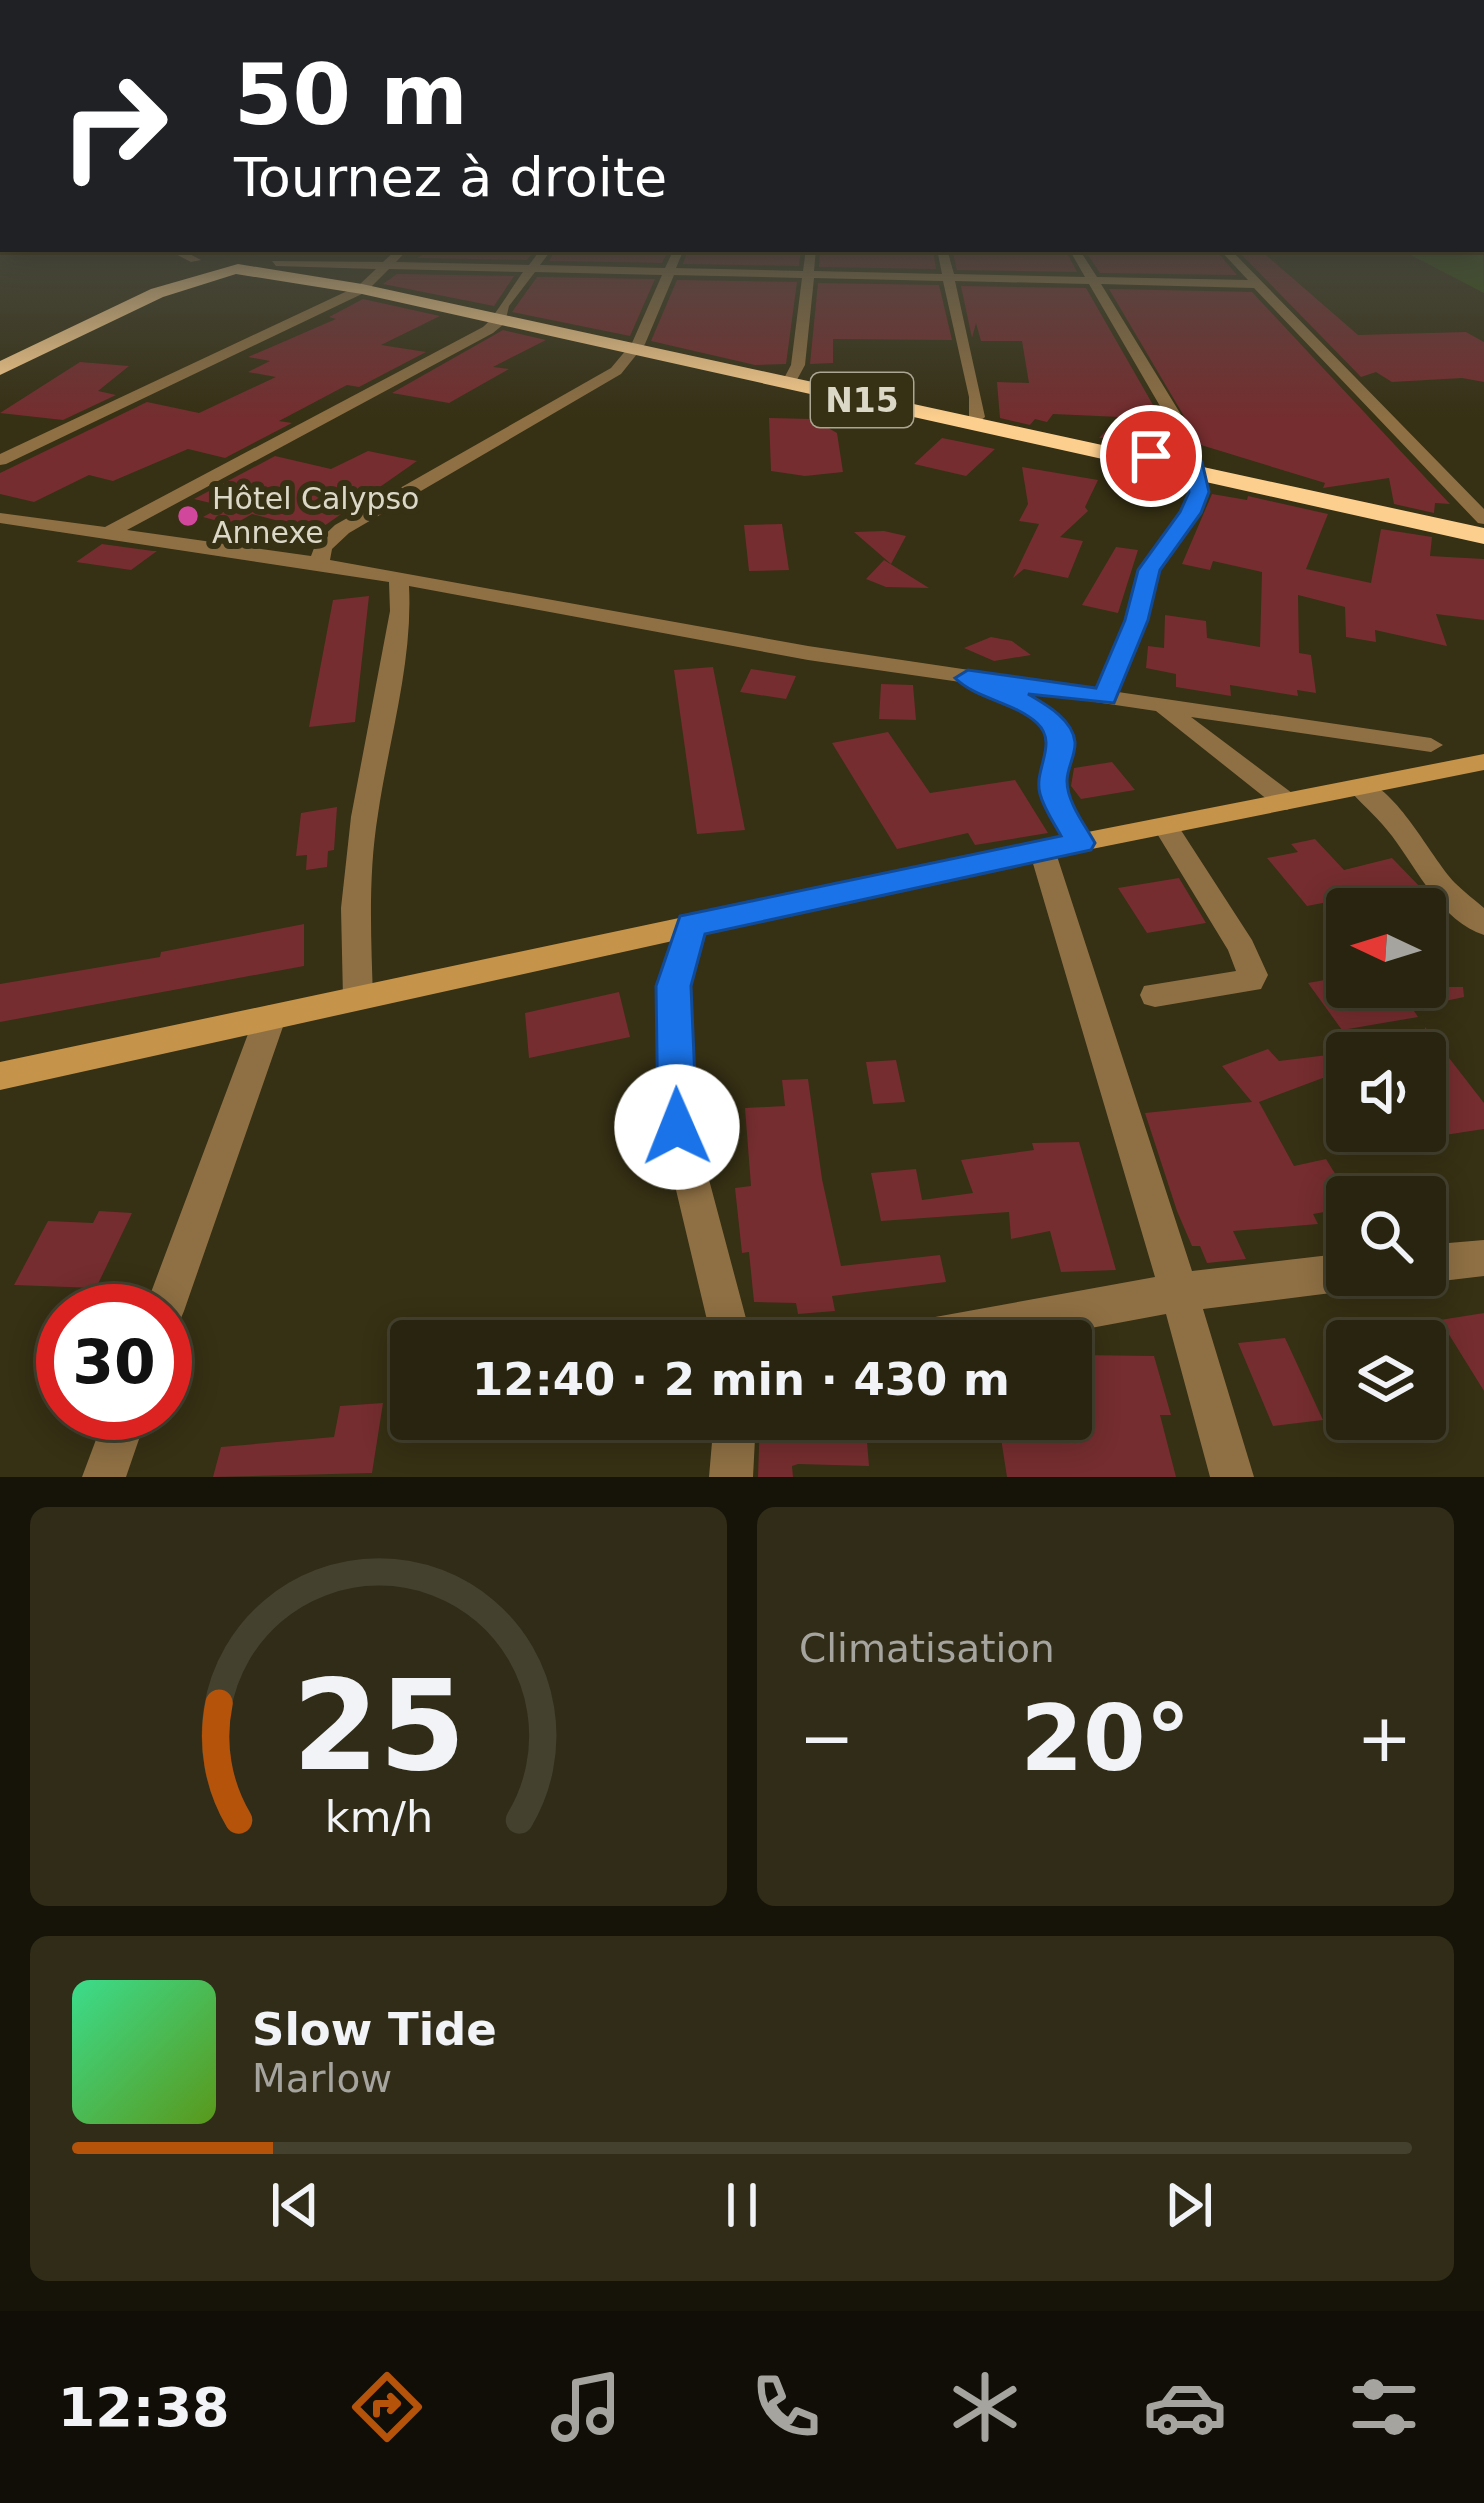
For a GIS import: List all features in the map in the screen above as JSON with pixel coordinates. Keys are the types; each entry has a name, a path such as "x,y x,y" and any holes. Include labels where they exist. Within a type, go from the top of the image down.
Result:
{"highway":[{"path":"157,293 176,282"},
{"path":"0,369 176,282"},
{"name":"N15","path":"340,282 1484,536"},
{"name":"N15","path":"349,282 364,287"},
{"name":"N15","path":"1196,470 1484,523"}],"main road":[{"path":"0,1076 692,924 1484,762"}],"street":[{"path":"0,460 369,282"},
{"path":"108,533 500,317 524,282"},
{"path":"319,564 323,548 342,529 616,371 637,347 665,282"},
{"path":"790,381 798,365 807,282"},
{"path":"950,282 974,420"},
{"path":"1094,282 1172,413 1196,470 1199,492 1190,513 1149,570 1136,620 1105,697"},
{"path":"1143,282 1256,284 1484,523"},
{"path":"0,518 319,564 968,678 1431,745"},
{"path":"358,998 355,908 400,611 400,579"},
{"path":"968,678 1021,700 1047,718 1058,733 1062,744 1052,779 1055,796 1080,843"},
{"path":"1163,706 1287,802"},
{"path":"1361,787 1398,825 1445,890 1481,924"},
{"path":"1154,995 1231,986 1250,981 1253,975 1242,948 1166,827"},
{"path":"1042,850 1127,1133 1181,1292 1232,1477"},
{"path":"692,924 674,986 677,1127 727,1320"},
{"path":"174,1284 270,1018"},
{"path":"1446,1262 1484,1258"},
{"path":"1028,1320 1181,1292 1326,1275"},
{"path":"104,1477 117,1440"},
{"path":"731,1477 734,1440"}],"green space":[{"path":"1463,282 1484,282 1484,293"}],"building":[{"path":"386,282 510,282 494,306"},
{"path":"533,282 654,282 630,336 512,312"},
{"path":"676,282 797,282 786,364 755,365 651,341"},
{"path":"1268,282 1297,282 1358,335 1466,332 1484,342 1484,382 1462,378 1392,382 1376,372 1361,377"},
{"path":"818,283 939,285 952,340 833,339 833,363 810,364"},
{"path":"961,286 1086,288 1168,431 1163,429 1153,439 1099,438 1120,417 1053,414 1047,422 1035,419 1030,425 1000,418 997,382 1029,383 1022,341 981,341 976,323 972,338"},
{"path":"1109,289 1252,292 1450,504 1435,503 1434,513 1394,504 1389,478 1323,488 1325,483 1201,445"},
{"path":"363,299 440,316 381,345 426,352 359,387 347,385 279,421 292,423 225,458 188,449 113,481 89,475 34,502 0,494 0,473 147,402 199,413 276,377 248,372 270,361 248,357 336,319 329,317"},
{"path":"503,330 546,340 493,367 509,369 449,403 392,393"},
{"path":"80,362 129,366 98,391 116,395 63,420 0,413"},
{"path":"769,418 813,419 837,433 843,472 805,476 771,471"},
{"path":"942,438 995,449 966,476 914,464"},
{"path":"368,451 417,461 317,531 252,514 233,525 203,517 223,506 194,499 275,456 331,469"},
{"path":"1022,467 1098,480 1085,507 1088,511 1060,537 1083,541 1068,578 1024,569 1013,578 1039,524 1019,521 1028,504"},
{"path":"1212,494 1247,500 1248,496 1328,514 1306,569 1371,583 1381,529 1432,537 1430,556 1484,559 1484,620 1436,614 1447,646 1375,630 1376,642 1346,637 1345,607 1298,595 1299,653 1311,655 1316,693 1297,690 1298,696 1230,685 1231,696 1176,687 1176,674 1146,668 1148,646 1164,648 1165,615 1206,621 1207,638 1260,647 1262,572 1213,561 1210,570 1182,564"},
{"path":"782,524 789,570 749,571 744,525"},
{"path":"854,532 906,536 891,564"},
{"path":"102,544 157,551 131,570 76,562"},
{"path":"1116,547 1138,550 1118,613 1082,605"},
{"path":"884,560 929,588 886,587 866,579"},
{"path":"369,596 355,722 309,727 333,600"},
{"path":"991,637 1012,641 1031,655 994,661 964,648"},
{"path":"713,667 745,830 697,834 674,670"},
{"path":"751,669 796,676 786,699 740,692"},
{"path":"881,684 913,685 916,720 879,719"},
{"path":"888,732 930,793 1015,780 1048,833 975,845 968,833 897,849 832,743"},
{"path":"1112,762 1135,790 1081,799 1071,786 1074,768"},
{"path":"337,807 334,850 328,851 327,867 306,870 307,855 296,856 301,813"},
{"path":"1315,839 1344,870 1392,858 1421,888 1326,888 1326,902 1307,906 1267,858 1298,852 1291,844"},
{"path":"1179,878 1206,923 1147,933 1118,888"},
{"path":"304,924 304,966 0,1022 0,984 160,957 161,952"},
{"path":"1326,980 1326,1008 1308,983"},
{"path":"1446,987 1463,987 1464,997 1446,1001"},
{"path":"619,992 630,1037 529,1058 525,1013"},
{"path":"1326,1008 1412,1008 1418,1017 1342,1030"},
{"path":"1268,1049 1279,1061 1326,1055 1326,1077 1259,1102 1294,1166 1326,1159 1336,1176 1326,1176 1326,1212 1313,1214 1318,1224 1233,1231 1246,1259 1207,1263 1200,1246 1192,1246 1177,1211 1145,1113 1252,1102 1222,1066"},
{"path":"1446,1054 1484,1103 1484,1129 1446,1135"},
{"path":"896,1060 905,1102 873,1104 866,1062"},
{"path":"808,1079 841,1266 940,1255 946,1282 832,1296 835,1311 798,1314 796,1303 754,1302 749,1252 742,1253 735,1188 751,1186 745,1108 785,1106 782,1080"},
{"path":"1079,1142 1116,1270 1061,1272 1050,1231 1011,1239 1009,1212 881,1221 871,1173 916,1169 922,1200 973,1193 961,1160 1034,1150 1032,1143"},
{"path":"99,1211 132,1213 98,1284 14,1285 48,1221 93,1223"},
{"path":"1484,1313 1484,1391 1446,1330 1446,1320 1440,1320"},
{"path":"1285,1338 1323,1420 1273,1426 1238,1343"},
{"path":"1092,1355 1154,1356 1171,1415 1160,1415 1176,1477 1007,1477 1001,1440 1092,1440"},
{"path":"383,1403 372,1473 213,1477 221,1447 334,1437 340,1406"},
{"path":"759,1440 898,1440 867,1442 869,1466 798,1464 792,1466 793,1477 758,1477"}],"place":[{"name":"Hôtel Calypso Annexe","path":"188,516"}],"route":[{"path":"677,1127 674,986 692,924 1080,843 1055,796 1052,779 1062,744 1058,733 1047,718 1021,700 968,678 1105,697 1136,620 1149,570 1190,513 1199,492 1195,466 1151,456"}]}
